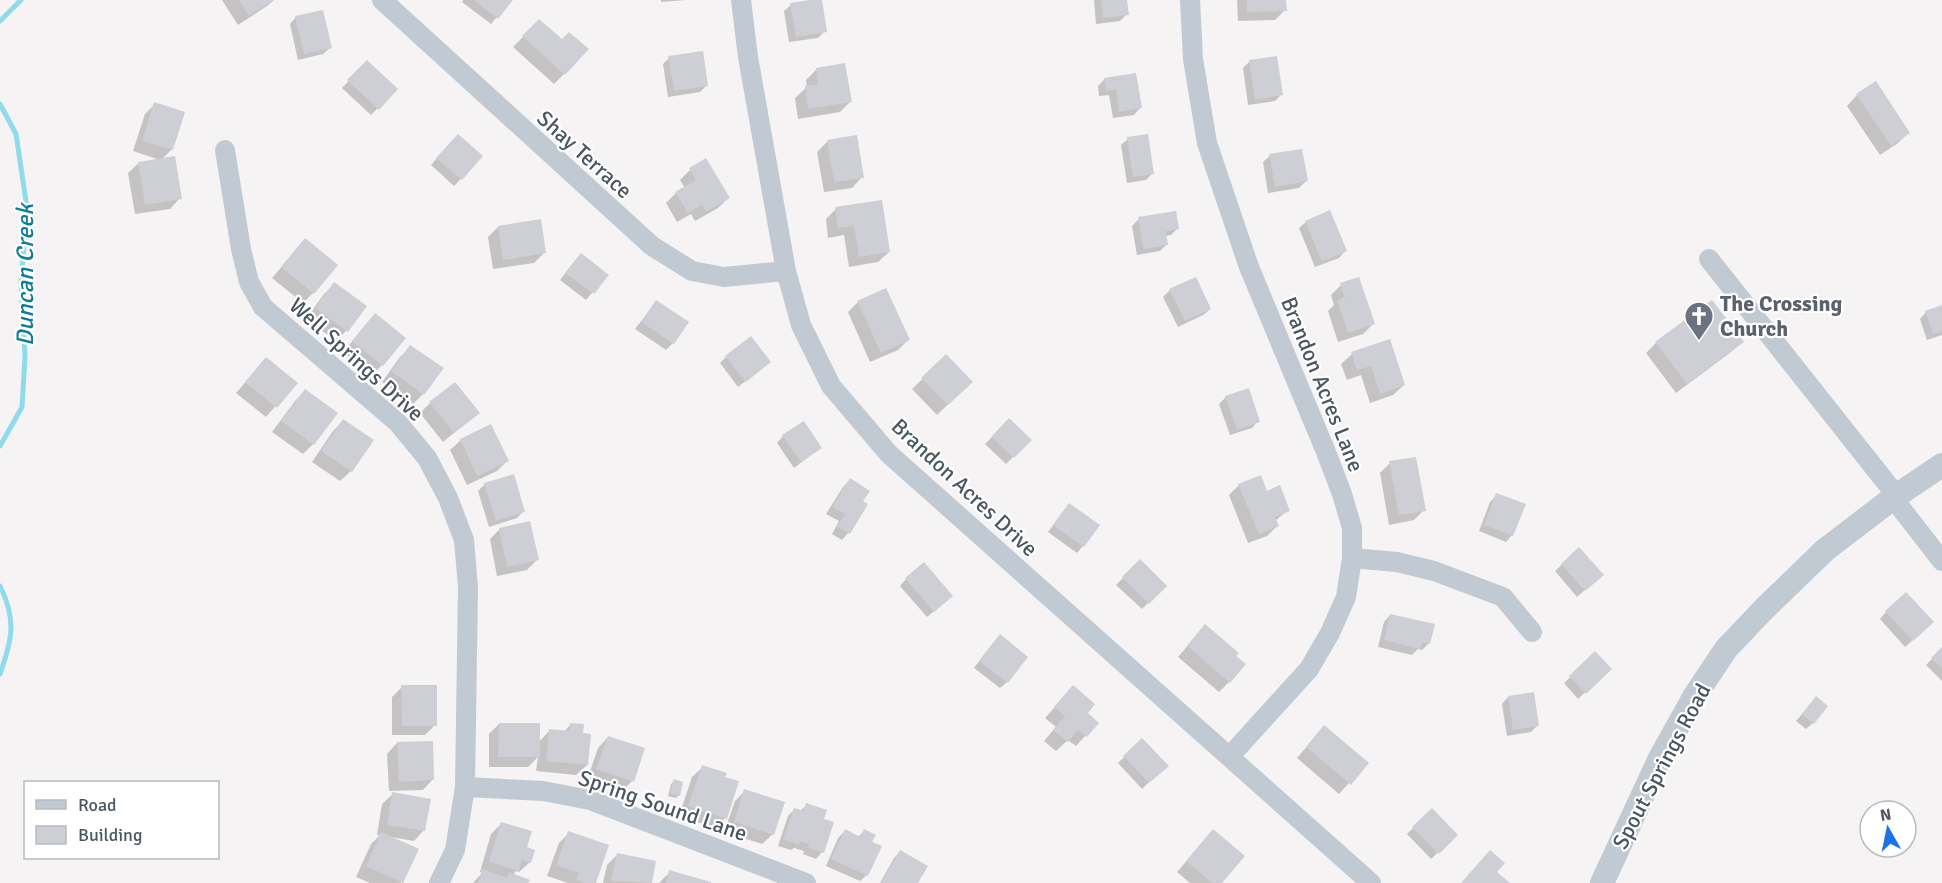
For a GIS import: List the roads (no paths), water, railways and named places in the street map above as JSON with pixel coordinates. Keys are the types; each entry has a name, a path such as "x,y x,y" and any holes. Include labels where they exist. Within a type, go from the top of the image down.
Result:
{"street":[{"name":"Shay Terrace","path":"382,0 652,246 692,271 724,278 786,271"},
{"name":"Brandon Acres Drive","path":"741,0 748,57 786,271 801,325 831,387 889,454 1371,883"},
{"name":"Brandon Acres Lane","path":"1190,0 1193,59 1207,143 1249,267 1342,494 1352,528 1352,558 1346,597 1330,633 1309,669 1230,756"},
{"name":"Well Springs Drive","path":"225,150 241,249 249,282 263,307 398,423 427,458 464,540 468,587 465,787 455,850 439,883"},
{"path":"1709,259 1942,561"},
{"name":"Spout Springs Road","path":"1602,883 1660,758 1694,697 1726,649 1825,550 1894,496 1942,465"},
{"path":"1352,558 1397,562 1434,571 1503,597 1532,632"},
{"name":"Spring Sound Lane","path":"465,787 543,792 590,800 806,883"}],"waterway":[{"name":"Duncan Creek","path":"0,21 21,0"},
{"name":"Duncan Creek","path":"0,104 16,134 27,208 21,282 25,357 22,407 0,446"},
{"name":"Duncan Creek","path":"0,586 11,620 10,640 0,674"}],"place":[{"name":"The Crossing Church","path":"1699,342"}]}
